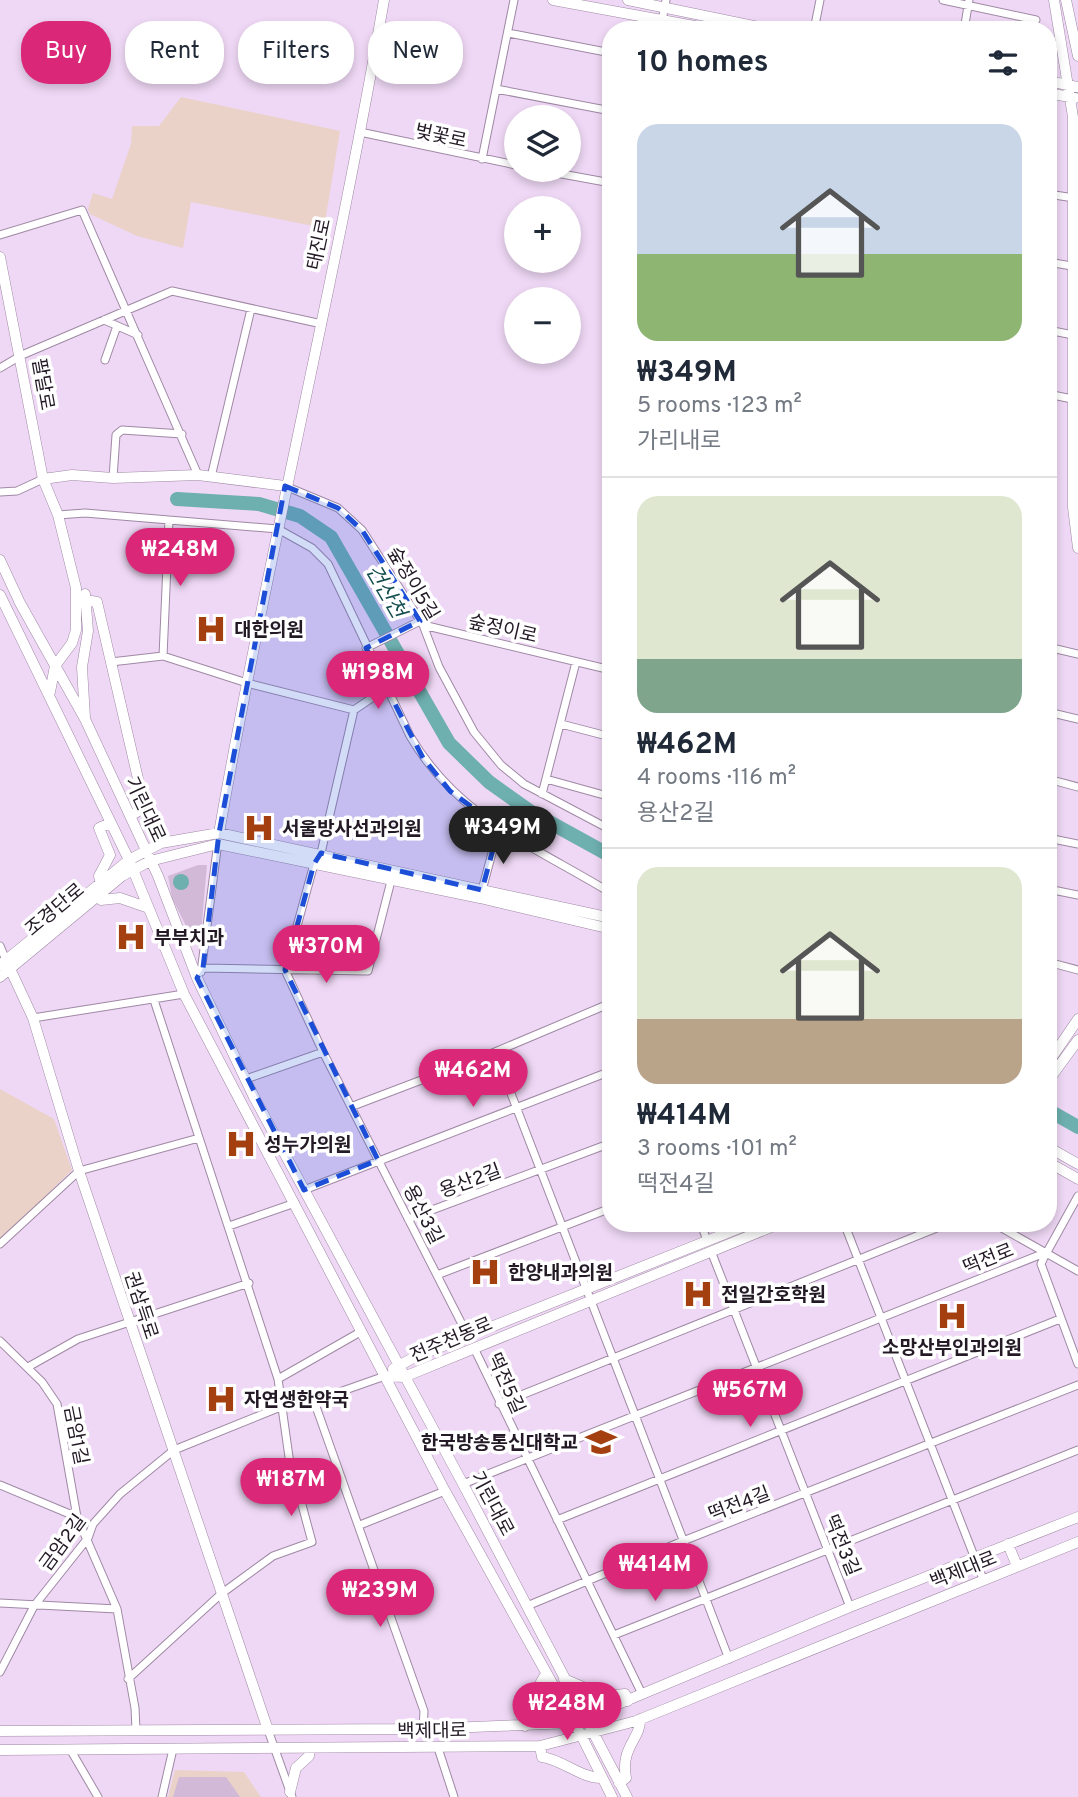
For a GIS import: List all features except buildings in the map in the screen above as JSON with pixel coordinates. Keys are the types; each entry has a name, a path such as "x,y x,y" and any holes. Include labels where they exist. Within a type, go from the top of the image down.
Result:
{"street":[{"name":"태진로","path":"279,525 322,324 384,0"},
{"path":"482,159 514,0"},
{"path":"553,0 648,21"},
{"path":"628,0 665,3 738,21"},
{"path":"816,21 820,0"},
{"path":"943,0 969,3 1035,20"},
{"path":"1054,0 1075,98 1076,267 1072,400 1078,548"},
{"path":"1066,0 1078,56"},
{"path":"662,21 665,3"},
{"path":"966,21 969,3"},
{"path":"508,33 602,51"},
{"path":"496,89 602,109"},
{"path":"1057,95 1075,98"},
{"name":"벚꽃로","path":"360,132 504,163"},
{"path":"581,178 602,181"},
{"path":"1057,195 1074,198"},
{"path":"0,235 82,210 182,433 198,475"},
{"name":"팔달로","path":"0,257 22,355 43,479 58,515 76,588 76,630 72,643 55,666 50,693"},
{"path":"1057,264 1076,267"},
{"path":"0,368 22,355 172,291 322,324"},
{"path":"211,477 251,309"},
{"path":"104,320 138,336"},
{"path":"106,360 117,326"},
{"path":"1057,332 1073,335"},
{"path":"1057,396 1072,400"},
{"path":"113,478 116,435 122,430 182,433"},
{"path":"0,492 17,492 43,479 72,475 113,478 198,475 285,490"},
{"name":"숲정이5길","path":"285,490 338,508 362,530 421,623 439,667 474,732 500,765 542,794 602,825"},
{"path":"58,515 85,513 279,525 312,548 328,564 369,646 385,689 422,758 436,775 465,804 516,840 602,888"},
{"path":"163,656 169,520"},
{"path":"197,978 203,968 219,833 279,525"},
{"name":"기린대로","path":"0,560 85,719 148,856 197,978 246,1079 303,1190 463,1484 584,1718 601,1778 611,1797"},
{"name":"팔달로","path":"76,588 85,594 86,600 97,602 111,662"},
{"name":"기린대로","path":"0,595 24,650 50,693 131,865 184,994 446,1491 573,1723 587,1736 627,1797"},
{"path":"85,719 82,673 88,631 86,600"},
{"path":"369,646 409,626 421,623"},
{"name":"숲정이로","path":"421,623 602,668"},
{"path":"1057,649 1078,654"},
{"path":"130,816 142,809 142,796 111,662 163,656 247,682 354,710"},
{"path":"542,794 576,662"},
{"path":"285,970 314,864 321,853 354,710 385,689"},
{"path":"1057,714 1078,719"},
{"path":"561,724 602,735"},
{"path":"546,779 602,795"},
{"path":"1057,781 1078,787"},
{"path":"101,884 99,876 110,855 99,828 110,823"},
{"path":"481,894 499,827"},
{"path":"131,865 148,856 161,843 219,833 321,853 392,875"},
{"path":"1057,840 1078,844"},
{"path":"148,856 218,845 314,864 392,875 602,916"},
{"name":"조경단로","path":"0,977 6,964 101,884 131,865"},
{"name":"조경단로","path":"6,964 98,896 131,865"},
{"path":"203,968 368,971 392,875"},
{"path":"1057,891 1078,895"},
{"path":"481,894 602,927"},
{"path":"98,896 102,900 120,898 146,907"},
{"name":"권삼득로","path":"0,946 33,1018 128,1320 272,1747 279,1755 291,1794"},
{"path":"1057,964 1078,970"},
{"name":"용산3길","path":"285,970 323,1052 353,1106 468,1336"},
{"path":"33,1018 184,994"},
{"path":"128,1679 180,1634 220,1594 273,1556 312,1542 289,1457 278,1379 249,1283 154,1000"},
{"path":"353,1106 425,1080 602,1007"},
{"path":"1057,1050 1078,1019"},
{"path":"1057,1068 1078,1040"},
{"path":"246,1079 323,1052"},
{"path":"495,1052 729,1659"},
{"path":"303,1190 602,1074"},
{"path":"0,1244 79,1171 199,1138"},
{"name":"용산2길","path":"408,1219 602,1147"},
{"path":"1057,1152 1078,1164"},
{"path":"1057,1167 1078,1179"},
{"path":"1078,1196 1041,1264 1078,1364"},
{"path":"229,1226 295,1203"},
{"path":"437,1275 602,1212"},
{"name":"떡전3길","path":"704,1232 850,1607"},
{"name":"전주천동로","path":"709,1246 735,1232"},
{"name":"전주천동로","path":"385,1376 398,1365 468,1336 587,1295 709,1246 753,1232"},
{"path":"848,1232 984,1579"},
{"path":"499,1404 926,1232"},
{"path":"1010,1232 1078,1271"},
{"name":"떡전로","path":"756,1369 1047,1252"},
{"path":"28,1367 78,1339 128,1320 249,1283"},
{"name":"전주천동로","path":"385,1376 404,1377 474,1348 587,1295"},
{"path":"557,1520 1060,1319"},
{"path":"278,1379 362,1331"},
{"name":"금암1길","path":"0,1342 28,1367 57,1404 77,1517 88,1538"},
{"name":"떡전5길","path":"474,1348 525,1458 642,1694"},
{"path":"463,1484 756,1369"},
{"path":"174,1450 283,1406 314,1401 385,1376"},
{"path":"932,1443 1078,1385"},
{"path":"314,1401 360,1525"},
{"name":"떡전3길","path":"806,1494 932,1443"},
{"name":"금암2길","path":"0,1672 34,1605 88,1538 93,1524 120,1494 174,1450"},
{"path":"614,1635 1076,1451"},
{"path":"0,1485 77,1517"},
{"name":"기린대로","path":"360,1525 446,1491"},
{"name":"떡전4길","path":"527,1606 683,1541 806,1494"},
{"name":"백제대로","path":"0,1731 423,1729 573,1723 850,1607 1078,1517"},
{"name":"백제대로","path":"360,1525 424,1711 423,1729"},
{"path":"88,1538 117,1609 135,1730"},
{"name":"백제대로","path":"0,1750 540,1746 587,1736 640,1719 1078,1542"},
{"path":"1008,1544 1017,1566"},
{"path":"0,1603 117,1609"},
{"path":"525,1726 525,1716 536,1706 544,1690 541,1682 546,1674"},
{"path":"564,1679 605,1696 625,1694 628,1701"},
{"path":"619,1783 626,1778 625,1756 641,1728 640,1719"},
{"path":"540,1746 542,1757 570,1765 592,1778 601,1778"},
{"path":"291,1794 296,1768 309,1756 310,1748"},
{"path":"438,1748 454,1797"},
{"path":"70,1749 98,1797"},
{"path":"162,1797 173,1749"}],"highlighted area":[{"path":"285,486 338,508 362,530 420,621 366,648 423,758 450,791 499,827 482,890 321,853 314,864 285,970 378,1160 304,1190 197,978 203,968 219,833"}],"shaded area":[{"path":"181,97 340,131 324,228 191,202 183,248 137,236 90,214 88,209 93,193 112,199 131,144 132,126 159,126"},
{"path":"198,865 207,865 201,933 191,936 172,898 168,876"},
{"path":"181,874 187,876 187,888 181,890 175,888 173,882 175,876"},
{"path":"0,1089 54,1119 72,1170 0,1241"},
{"path":"175,1770 244,1772 261,1797 168,1797"},
{"path":"179,1777 226,1777 240,1797 173,1797"}],"waterway":[{"name":"건산천","path":"177,499 259,504 300,516 331,537 449,743 489,782 531,812 602,851"},
{"name":"건산천","path":"1057,1115 1078,1127"}],"place":[{"name":"대한의원","path":"211,629"},
{"name":"서울방사선과의원","path":"259,828"},
{"name":"부부치과","path":"131,937"},
{"name":"성누가의원","path":"241,1144"},
{"name":"한양내과의원","path":"485,1272"},
{"name":"전일간호학원","path":"698,1294"},
{"name":"소망산부인과의원","path":"952,1316"},
{"name":"자연생한약국","path":"221,1399"},
{"name":"한국방송통신대학교","path":"601,1442"}]}
